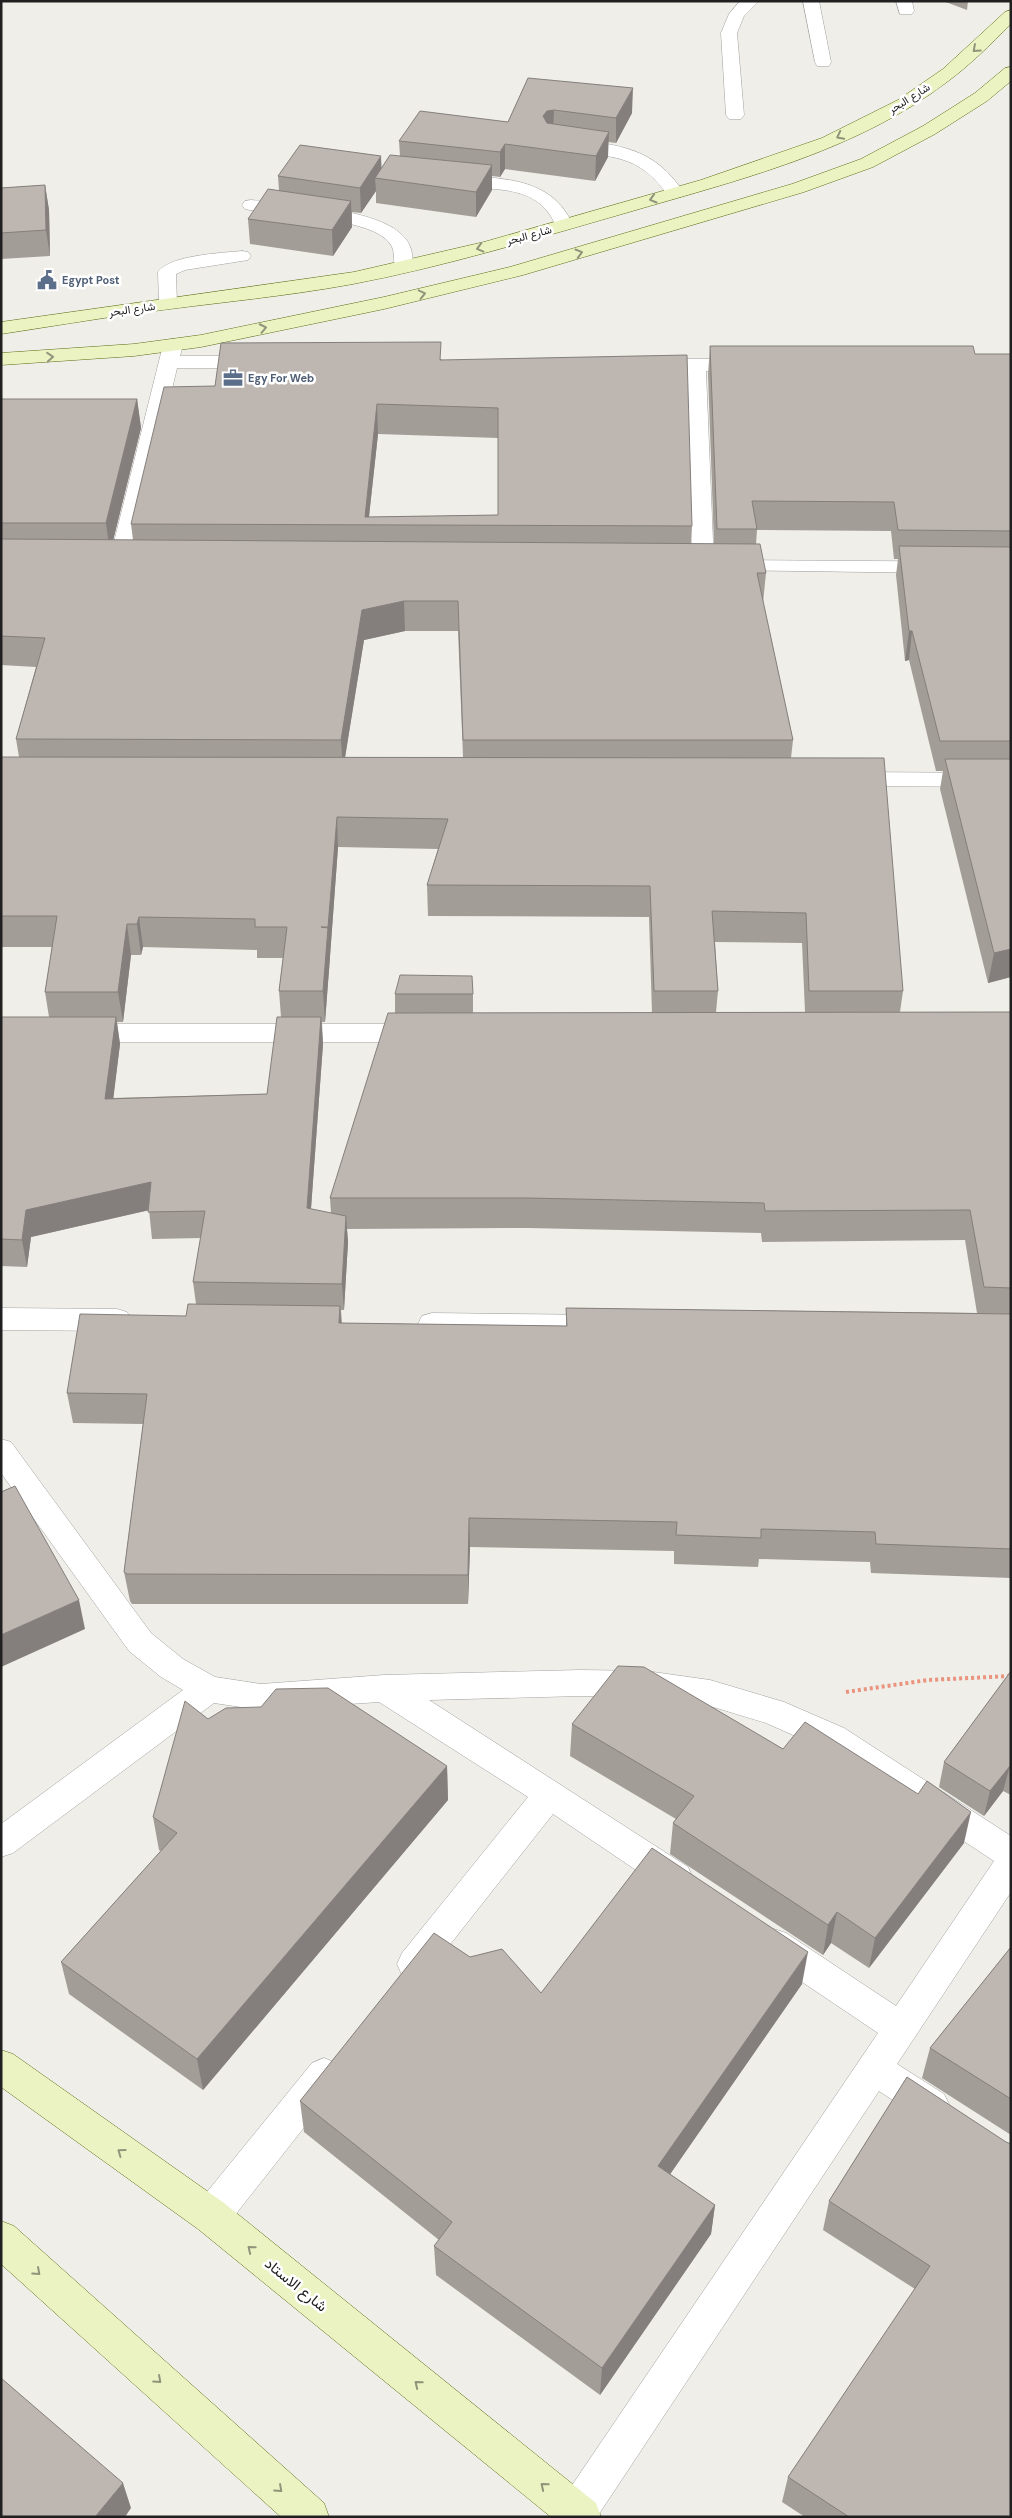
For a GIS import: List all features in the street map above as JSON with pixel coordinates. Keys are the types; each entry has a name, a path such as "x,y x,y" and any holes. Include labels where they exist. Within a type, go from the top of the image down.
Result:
{"main road":[{"name":"شارع البحر","path":"1,328 168,304 306,287 404,267 564,225 756,168 833,140 890,111 951,70 978,48 1011,15"},
{"path":"1,359 95,354 171,354 229,335 384,303 516,271 798,188 867,162 929,130 981,96 1011,72"},
{"path":"209,300 225,306 234,315 236,325 229,335"},
{"path":"80,317 74,327 75,337 82,346 95,354"},
{"name":"شارع الاستاد","path":"1,2066 210,2216 578,2515"},
{"path":"1,2239 310,2517"}],"street":[{"path":"735,115 729,33 732,21 744,5 751,1"},
{"path":"811,1 823,62"},
{"path":"553,142 607,149 636,157 657,168 670,183 675,193"},
{"path":"442,179 526,190 547,199 560,212 564,225"},
{"path":"251,204 360,220 383,228 398,240 404,254 404,267"},
{"path":"168,304 167,272 180,264 242,256"},
{"path":"120,562 171,354 279,362"},
{"path":"636,364 765,365"},
{"path":"696,365 693,566 1011,568"},
{"path":"821,779 1011,780"},
{"path":"61,1033 441,1033"},
{"path":"1,1319 141,1320"},
{"path":"411,1324 631,1327"},
{"path":"1,1450 140,1642 172,1668 209,1689 261,1697 384,1688 581,1683 646,1684 710,1693 773,1712 833,1738 1011,1854"},
{"path":"384,1688 550,1794 697,1892"},
{"path":"1,1843 209,1689"},
{"path":"396,1986 550,1794"},
{"path":"578,2515 1011,1864"},
{"path":"746,1925 901,2029"},
{"path":"210,2216 340,2055"},
{"path":"875,2068 955,2121"}],"path":[{"path":"773,1712 848,1692 888,1685 978,1676 1011,1676"}],"building":[{"path":"528,78 633,88 616,118 554,110 547,111 543,116 547,123 609,132 596,156 505,144 500,152 399,141 420,111 508,122"},
{"path":"300,145 381,156 360,188 278,176"},
{"path":"390,155 492,165 476,192 375,178"},
{"path":"45,185 46,230 1,233 1,188"},
{"path":"268,189 351,201 332,230 248,219"},
{"path":"441,342 440,360 687,355 692,526 131,524 164,387 215,386 221,343","holes":["377,404 498,408 498,515 365,517"]},
{"path":"710,346 973,346 975,354 1011,354 1011,531 898,530 894,502 752,501 757,529 717,529"},
{"path":"1,399 137,399 106,523 1,523"},
{"path":"1,539 760,544 766,573 757,573 793,740 463,740 458,601 404,601 362,610 341,740 16,739 45,638 1,636"},
{"path":"899,546 1011,547 1011,741 940,741 912,631 909,631"},
{"path":"1,757 884,758 903,991 809,991 806,913 712,911 718,991 654,991 650,886 427,885 448,819 337,817 328,927 321,927 328,928 323,991 279,991 287,927 255,927 255,919 139,917 137,924 127,924 118,992 45,992 57,916 1,916"},
{"path":"945,759 1011,759 1011,949 994,953"},
{"path":"400,975 472,976 473,994 395,994"},
{"path":"1011,1012 1011,1288 984,1287 970,1210 765,1211 764,1203 528,1198 330,1198 388,1013"},
{"path":"1,1017 116,1017 105,1099 267,1094 277,1017 321,1017 307,1208 346,1216 342,1284 193,1282 205,1211 148,1212 151,1182 26,1210 22,1240 1,1239"},
{"path":"188,1304 340,1306 339,1323 567,1326 566,1308 1011,1314 1011,1549 876,1544 875,1532 761,1529 761,1538 676,1535 677,1522 469,1518 468,1575 127,1574 124,1572 147,1394 67,1393 80,1314 186,1316"},
{"path":"15,1486 79,1600 1,1635 1,1492"},
{"path":"618,1666 644,1667 783,1749 805,1722 918,1794 927,1781 971,1812 875,1938 837,1912 828,1925 673,1823 694,1796 572,1724"},
{"path":"1011,1671 1011,1766 990,1791 944,1762"},
{"path":"328,1688 447,1766 197,2059 61,1962 177,1833 153,1817 185,1701 208,1719 226,1708 261,1707 276,1689"},
{"path":"652,1848 808,1952 658,2166 715,2205 602,2368 434,2246 452,2222 300,2101 434,1933 470,1957 502,1949 541,1993"},
{"path":"1011,1947 1011,2099 930,2048"},
{"path":"907,2077 1011,2144 1011,2517 849,2517 788,2477 930,2266 829,2201"},
{"path":"1,2378 123,2483 95,2517 1,2517"}],"place":[{"name":"Egypt Post","path":"47,280"},
{"name":"Egy For Web","path":"233,378"}]}
